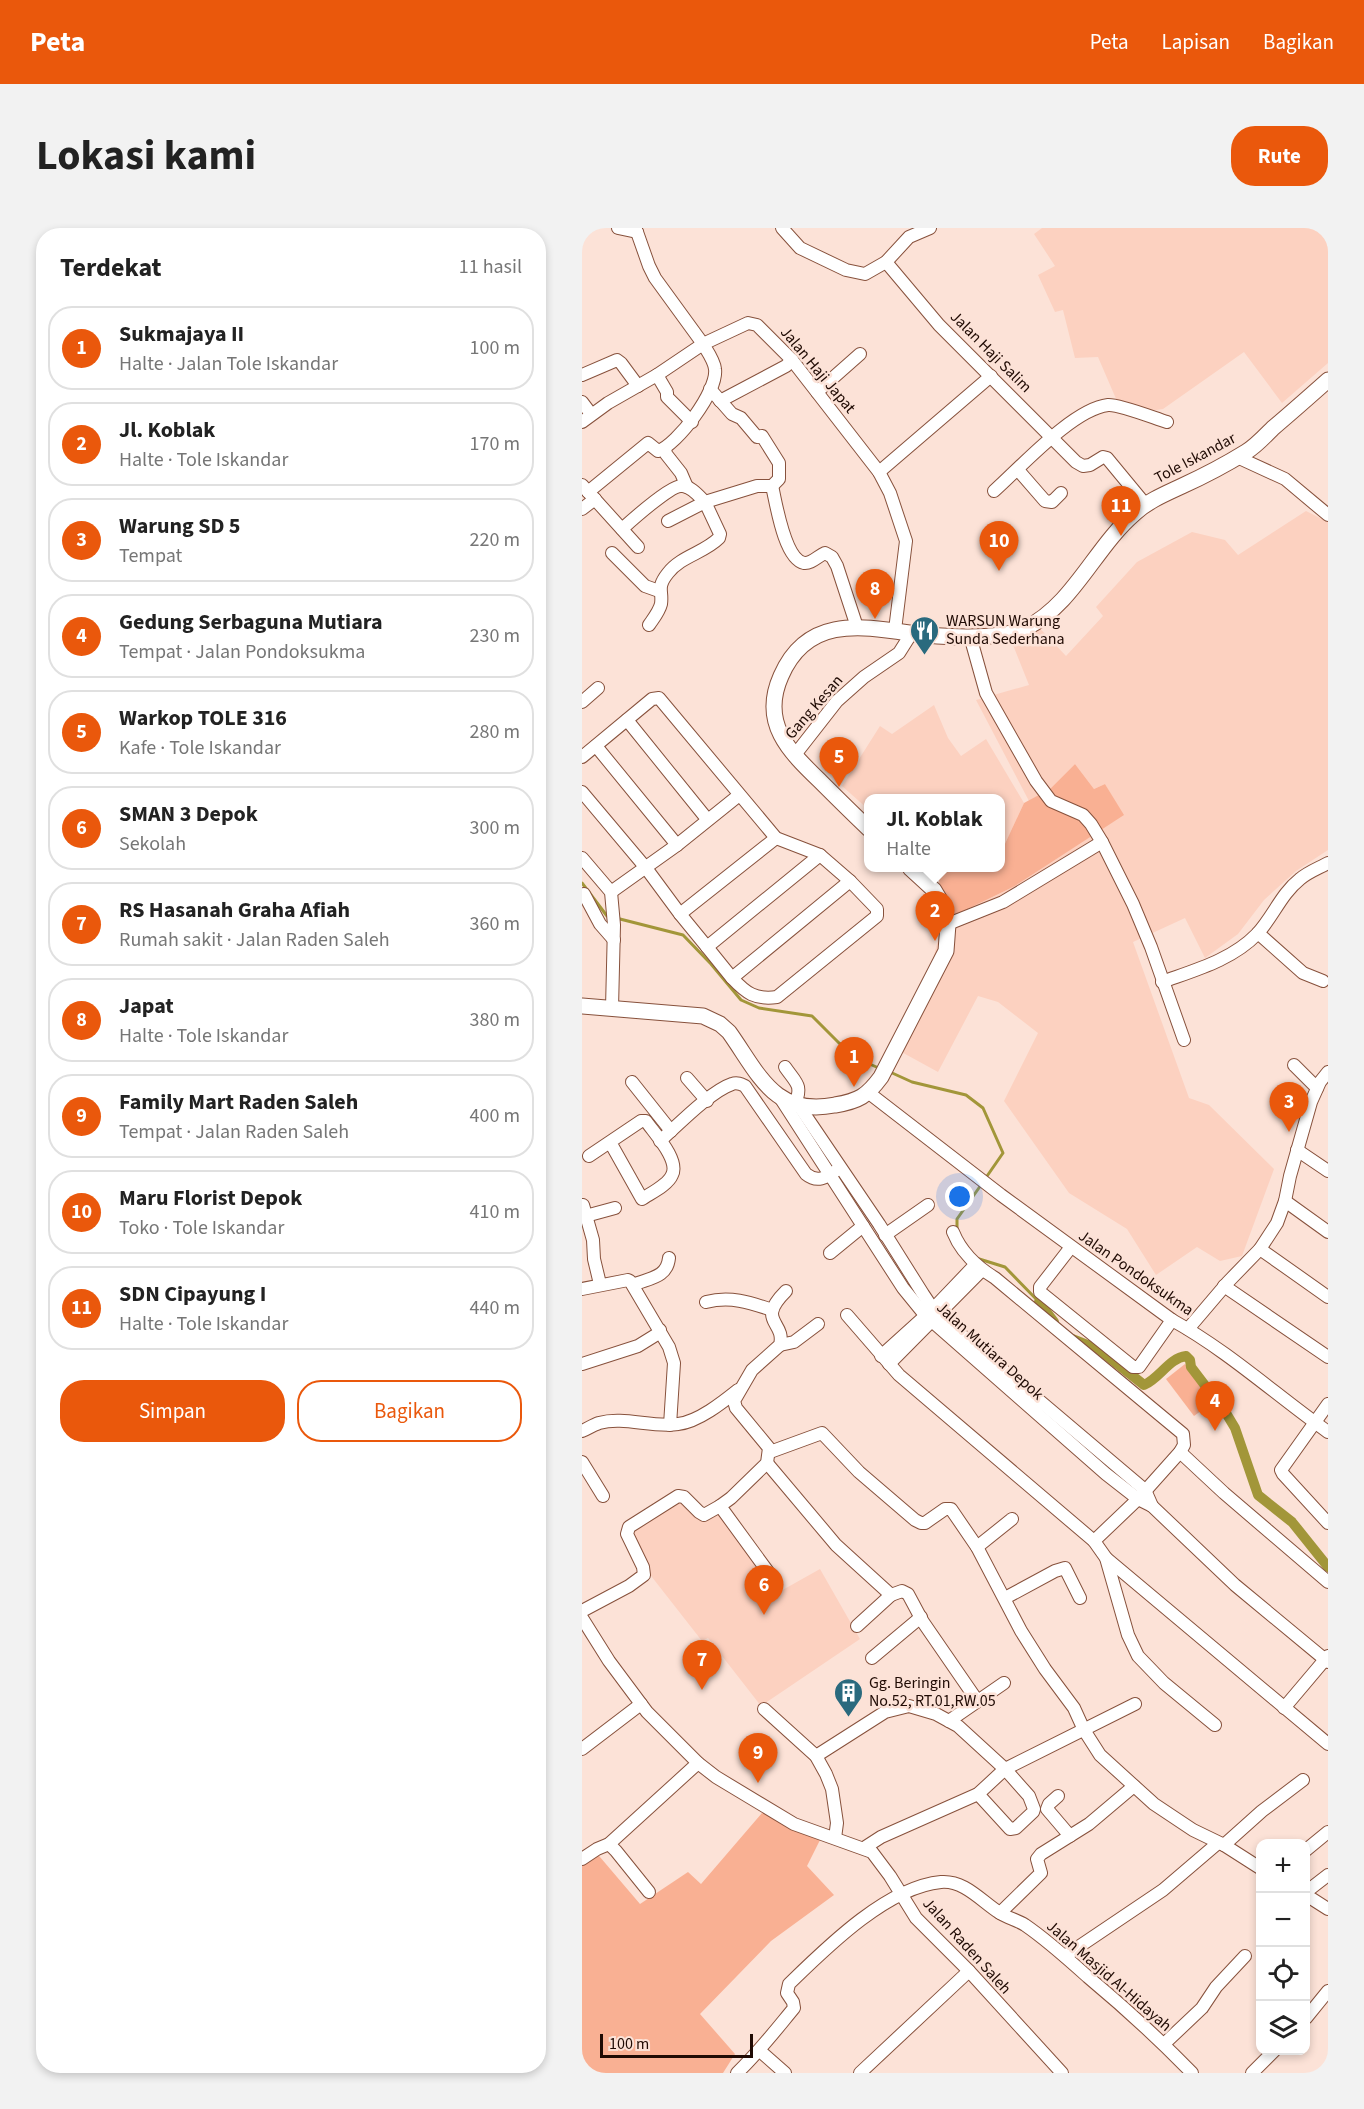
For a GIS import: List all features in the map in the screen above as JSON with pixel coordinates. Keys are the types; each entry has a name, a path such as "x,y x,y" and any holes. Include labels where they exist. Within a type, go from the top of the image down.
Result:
{"main road":[{"name":"Tole Iskandar","path":"864,824 794,756 783,740 774,714 776,687 783,670 802,645 829,629 857,627 970,636 1005,635 1025,628 1042,617 1074,585 1107,541 1145,504 1248,450 1328,380"},
{"path":"582,1006 703,1016 720,1024 729,1032 771,1091 792,1103 811,1108 858,1099 869,1093 881,1077 946,951 948,924 940,900 934,890 915,872"}],"street":[{"path":"582,509 588,492 648,443 658,451 665,449 692,422 715,376 715,369 703,344 648,266 641,230 618,228"},
{"path":"782,228 800,248 855,274 865,274 886,262 907,232 930,228"},
{"name":"Jalan Haji Salim","path":"886,262 939,325 1079,464 1090,465 1103,457 1107,458 1145,504"},
{"name":"Jalan Haji Japat","path":"703,344 744,324 753,323 792,360 879,472 890,494 906,541 895,630"},
{"path":"582,402 587,418 703,344"},
{"path":"817,392 860,354"},
{"path":"582,375 617,360 638,386"},
{"path":"720,401 786,366 792,360"},
{"path":"657,375 667,392 667,397 692,422"},
{"path":"879,472 991,376"},
{"path":"710,389 732,414 741,418 754,434 762,436 773,451 779,463 780,476 772,486"},
{"path":"994,491 1085,412 1111,404 1167,422"},
{"path":"665,449 666,454 681,473 687,487"},
{"path":"1237,457 1285,479 1328,515"},
{"path":"1018,470 1045,501 1052,502 1061,493"},
{"path":"622,529 649,506 682,485 705,502 720,534 719,538 668,572 659,591 661,602 649,625"},
{"path":"668,521 705,502 757,486 772,486"},
{"path":"772,486 785,541 791,551 804,563 825,553 832,557 857,627"},
{"path":"588,492 638,547"},
{"path":"612,553 645,586 659,591"},
{"name":"Gang Kesan","path":"794,756 837,701 864,677 899,653 911,633"},
{"path":"970,636 986,693 1036,781 1051,801 1083,815 1102,842 1133,904 1151,947 1184,1040"},
{"path":"582,702 598,688"},
{"path":"582,757 651,699 659,698 738,796 776,838 820,855 850,881 877,909 878,914 777,997 765,999 746,993 582,792"},
{"path":"627,720 707,819"},
{"path":"596,746 677,845"},
{"path":"612,895 738,796"},
{"path":"681,914 776,838"},
{"path":"948,924 1003,903 1102,842"},
{"path":"707,947 820,855"},
{"path":"582,858 612,895 614,925 612,1008"},
{"path":"1162,982 1227,956 1243,947 1258,933 1291,887 1301,878 1328,863"},
{"path":"732,978 850,881"},
{"path":"583,894 600,924 614,940"},
{"path":"1258,933 1303,973 1323,981"},
{"path":"1294,1065 1317,1088"},
{"path":"785,1066 800,1088 800,1093 792,1103"},
{"path":"1188,1329 1224,1286 1260,1249 1277,1223 1317,1088 1328,1072"},
{"path":"687,1078 707,1101"},
{"path":"632,1082 671,1131"},
{"path":"660,1141 719,1091 738,1083 746,1086 809,1177 819,1179 836,1171"},
{"name":"Jalan Pondoksukma","path":"869,1093 1071,1247 1263,1382 1328,1432"},
{"name":"Jalan Mutiara Depok","path":"792,1103 795,1121 885,1234 932,1315"},
{"name":"Jalan Mutiara Depok","path":"792,1103 836,1171 864,1226 903,1288 1141,1495 1235,1585 1327,1659"},
{"path":"590,1156 610,1142 641,1121 646,1121 671,1158 674,1166 673,1174 664,1184 638,1202 610,1142"},
{"path":"778,1134 795,1121"},
{"path":"1297,1150 1328,1171"},
{"path":"1285,1202 1328,1232"},
{"path":"885,1234 928,1205"},
{"path":"600,1284 594,1259 593,1240 584,1213 615,1208"},
{"path":"830,1253 864,1226"},
{"path":"953,1232 958,1243 979,1268 995,1278 1183,1434 1184,1444 1180,1452 1141,1495 1094,1541"},
{"path":"1071,1247 1040,1287 1040,1292 1133,1367 1139,1367 1172,1320"},
{"path":"1260,1249 1328,1298"},
{"path":"582,1289 600,1284 630,1282 663,1273 668,1267 669,1258"},
{"path":"885,1360 979,1268"},
{"path":"630,1282 660,1330 669,1347 674,1364 670,1425"},
{"path":"1224,1286 1328,1357"},
{"path":"780,1345 781,1340 772,1310 786,1291"},
{"path":"706,1302 720,1299 743,1300 772,1310"},
{"path":"848,1315 899,1376 1094,1541 1107,1558 1328,1744"},
{"path":"818,1324 794,1342 780,1345 752,1370 739,1389 734,1405 766,1444 768,1458 836,1545 891,1595"},
{"path":"582,1364 638,1346 658,1334 660,1330"},
{"path":"582,1431 600,1423 670,1425 692,1420 712,1409 739,1389"},
{"path":"1328,1404 1282,1467 1282,1473 1328,1523"},
{"path":"582,1611 630,1586 644,1575 643,1567 627,1534 629,1527 678,1496 684,1497 704,1515 731,1498 768,1458 822,1433 859,1472 915,1520 925,1523 945,1509 951,1509 977,1547 1021,1631 1074,1708 1084,1730 1100,1755 1154,1804 1193,1830 1256,1866"},
{"path":"1180,1452 1328,1582"},
{"path":"582,1462 603,1496"},
{"path":"720,1506 774,1580"},
{"path":"977,1547 1012,1519"},
{"path":"1107,1558 1128,1635 1138,1656 1164,1683 1215,1725"},
{"path":"1005,1599 1055,1571 1065,1568 1080,1598"},
{"path":"857,1626 891,1595 902,1591 906,1593 974,1696"},
{"path":"872,1658 921,1617"},
{"name":"Jalan Raden Saleh","path":"582,1618 609,1661 641,1704 698,1763 716,1777 794,1824 872,1852 916,1918 969,1971 1062,2073"},
{"path":"1284,1708 1327,1659"},
{"path":"950,1721 1004,1683"},
{"path":"582,1749 641,1704"},
{"path":"864,1848 881,1837 978,1794 1005,1769 1135,1704"},
{"path":"816,1756 885,1712 909,1706 958,1726 1005,1769 1029,1796 1034,1809 1016,1828 1010,1829 978,1794"},
{"path":"765,1709 816,1756 832,1789 837,1823 835,1839"},
{"path":"582,1859 609,1844 698,1763"},
{"path":"1065,1956 1163,1890 1303,1780"},
{"path":"1000,1913 1041,1874 1037,1861 1041,1854 1089,1824 1134,1786"},
{"path":"1058,1796 1048,1804 1047,1809 1070,1836"},
{"path":"1310,1846 1328,1832"},
{"path":"609,1844 649,1892"},
{"path":"1310,1889 1328,1875"},
{"name":"Jalan Masjid Al-Hidayah","path":"760,2051 764,2042 794,2008 788,1993 789,1984 865,1916 918,1887 950,1882 963,1887 1000,1913 1024,1924 1065,1956 1164,2044 1191,2073"},
{"path":"1310,1896 1327,1907"},
{"path":"1164,2044 1202,2008 1216,1987 1245,1956"},
{"path":"860,2073 969,1971"},
{"path":"1310,2012 1328,1991"},
{"path":"737,2073 760,2051 785,2073"},
{"path":"1252,2073 1270,2055"}],"shaded area":[{"path":"1042,228 1328,228 1328,363 1282,403 1244,352 1163,409 1123,415 1098,357 1075,358 1063,310 1055,312 1038,275 1055,266 1034,234"},
{"path":"1306,511 1322,519 1328,514 1328,850 1296,871 1264,900 1238,934 1205,958 1185,918 1133,942 1189,1098 1209,1105 1274,1169 1242,1256 1220,1261 1197,1247 1156,1275 1127,1229 1069,1193 1004,1101 1038,1033 998,1002 978,996 938,1072 896,1049 933,959 943,921 1015,886 1123,815 1105,784 1094,789 1075,764 1050,789 1029,801 976,700 1029,685 1009,635 1032,620 1066,656 1103,616 1096,607 1137,562 1192,532 1225,540 1238,555"},
{"path":"934,705 948,738 961,756 986,739 1024,803 1005,844 1005,794 864,794 864,806 842,786 880,726 892,734"},
{"path":"1075,764 1094,789 1105,784 1124,815 1015,886 943,921 939,880 946,872 1005,872 1005,844 1024,803 1050,789"},
{"path":"930,872 946,872 939,880"},
{"path":"1185,1364 1213,1402 1194,1416 1166,1379"},
{"path":"678,1498 702,1517 721,1509 779,1592 820,1569 860,1639 761,1706 708,1638 702,1641 648,1572 628,1532"},
{"path":"762,1813 821,1838 807,1866 834,1895 771,1941 700,2014 735,2054 723,2073 587,2073 582,2067 582,1859 594,1850 640,1904 688,1872 701,1884"}],"waterway":[{"path":"582,883 610,917"},
{"path":"616,918 683,935 741,1000 759,1008 812,1016 839,1043 865,1062 881,1069"},
{"path":"890,1072 912,1082 966,1095 983,1108 1003,1153 985,1179"},
{"path":"957,1230 957,1219 981,1185"},
{"path":"976,1258 1005,1267 1039,1302"},
{"path":"1039,1302 1054,1322"},
{"path":"1072,1339 1100,1350 1144,1385 1169,1364 1186,1356 1190,1360 1191,1367 1235,1428 1258,1495 1292,1522 1328,1567"}],"place":[{"name":"SDN Cipayung I","path":"1121,536"},
{"name":"Maru Florist Depok","path":"999,571"},
{"name":"Japat","path":"875,619"},
{"name":"WARSUN Warung Sunda Sederhana","path":"925,656"},
{"name":"Warkop TOLE 316","path":"839,787"},
{"name":"Jl. Koblak","path":"935,941"},
{"name":"Sukmajaya II","path":"854,1087"},
{"name":"Warung SD 5","path":"1289,1132"},
{"name":"Gedung Serbaguna Mutiara","path":"1215,1431"},
{"name":"SMAN 3 Depok","path":"764,1615"},
{"name":"RS Hasanah Graha Afiah","path":"702,1690"},
{"name":"Gg. Beringin No.52, RT.01,RW.05","path":"848,1718"},
{"name":"Family Mart Raden Saleh","path":"758,1783"}]}
